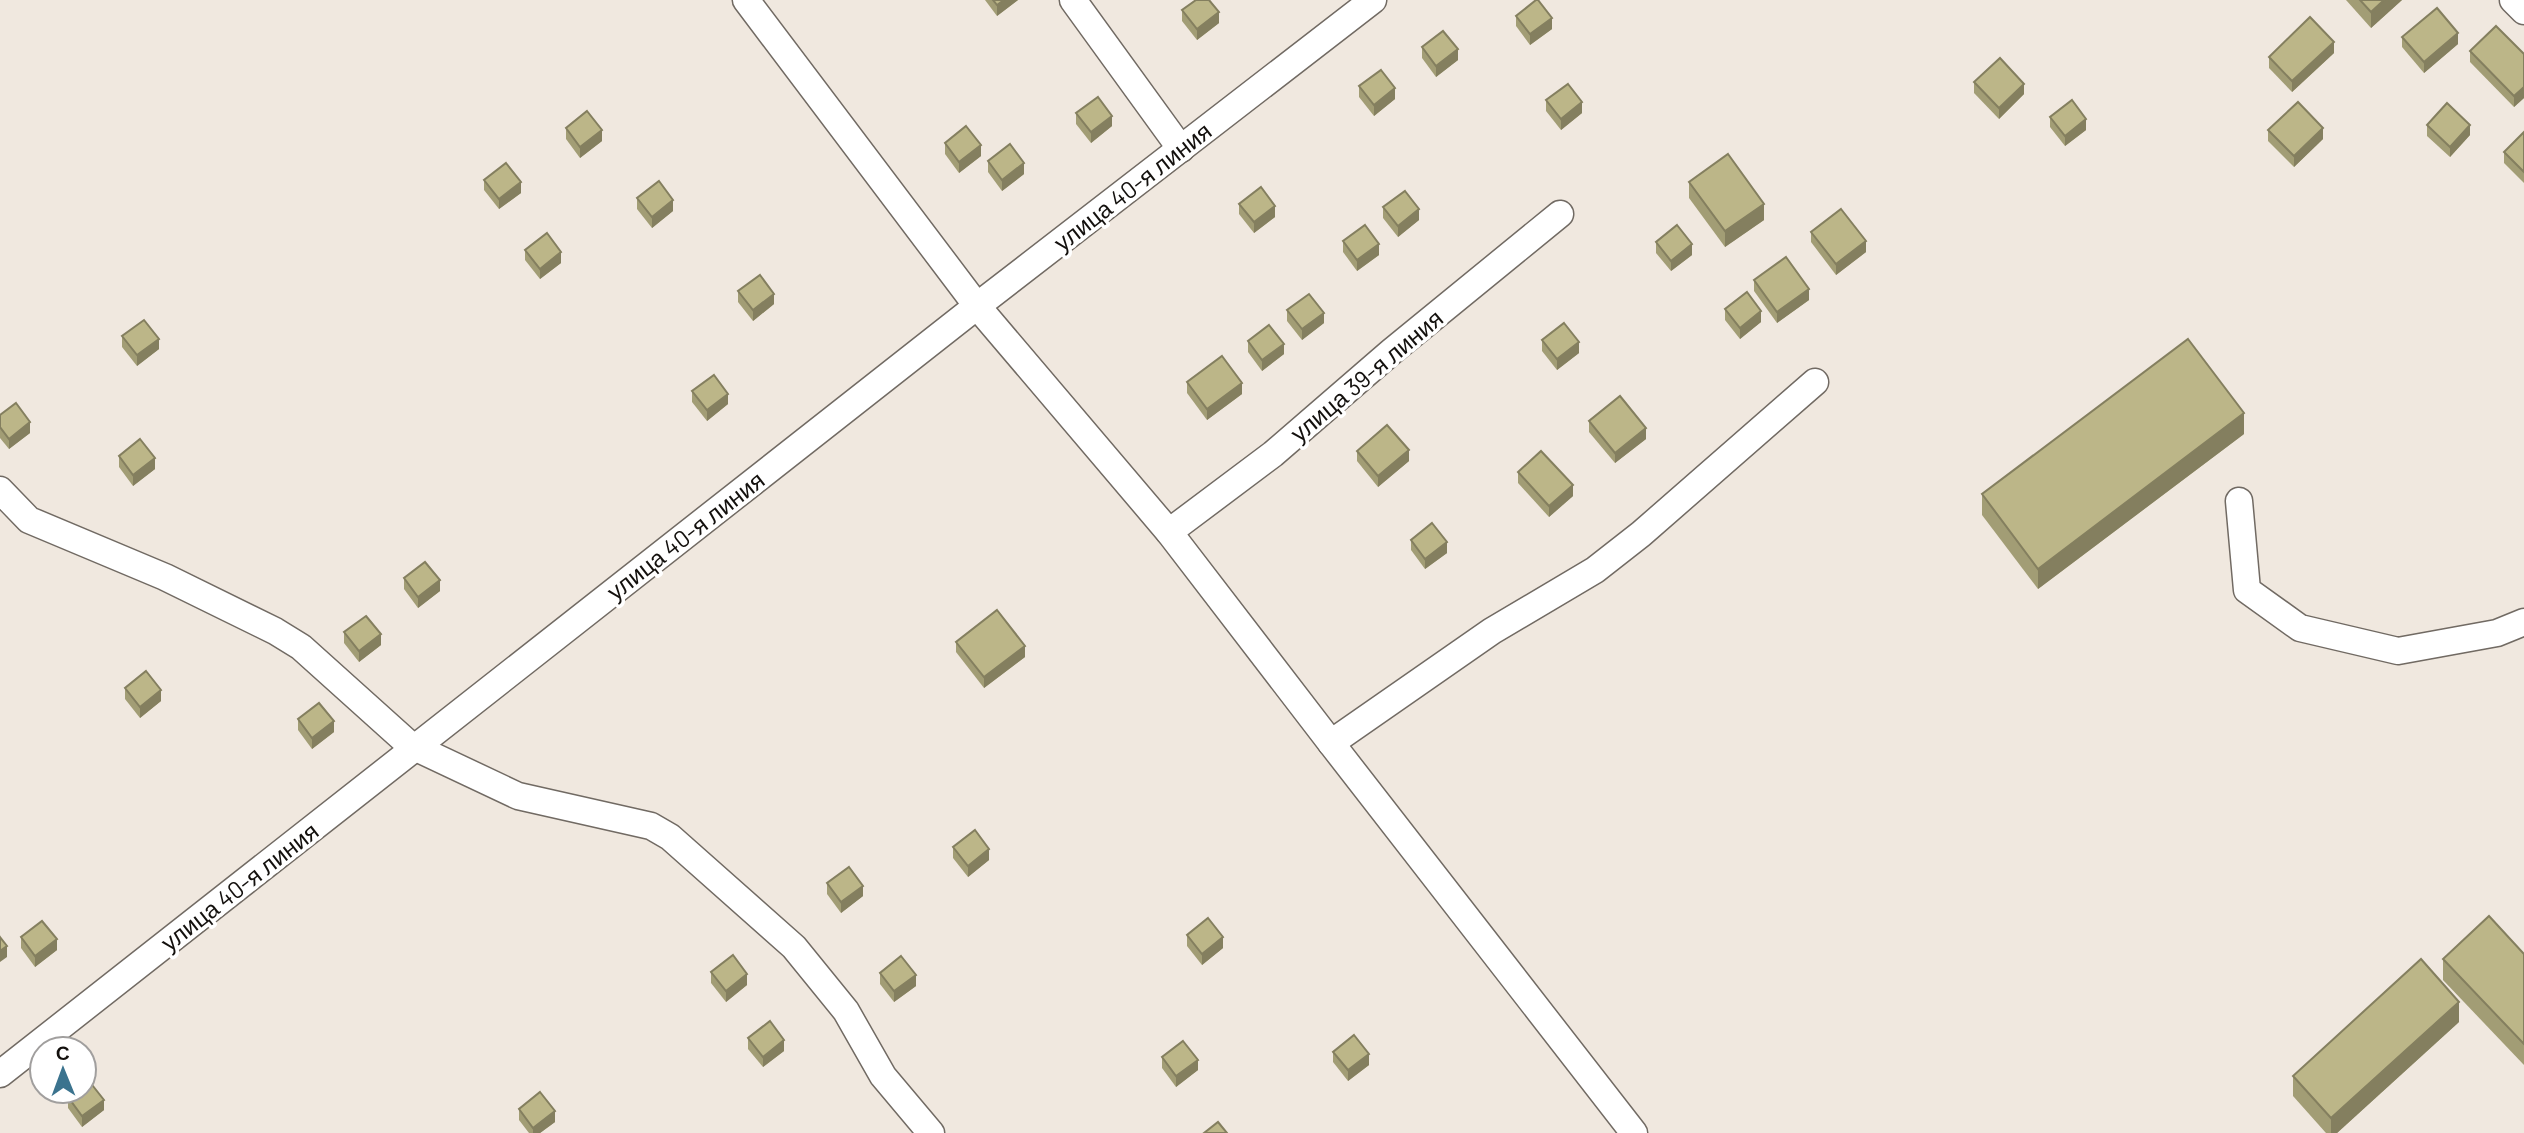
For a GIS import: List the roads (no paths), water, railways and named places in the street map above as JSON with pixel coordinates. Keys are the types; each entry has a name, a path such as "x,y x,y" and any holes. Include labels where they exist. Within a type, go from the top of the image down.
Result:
{"street":[{"path":"747,0 977,306 1169,532 1634,1133"},
{"path":"1073,0 1181,149"},
{"name":"улица 40-я линия","path":"0,1074 977,306 1373,0"},
{"path":"2513,0 2524,11"},
{"name":"улица 39-я линия","path":"1169,532 1273,454 1391,352 1560,214"},
{"path":"1331,743 1492,632 1595,570 1641,534 1815,382"},
{"path":"0,490 29,520 165,577 275,631 301,647 415,748 518,796 651,826 670,837 794,947 846,1011 883,1076 931,1133"},
{"path":"2239,501 2247,590 2300,628 2398,651 2497,633 2524,622"}]}
